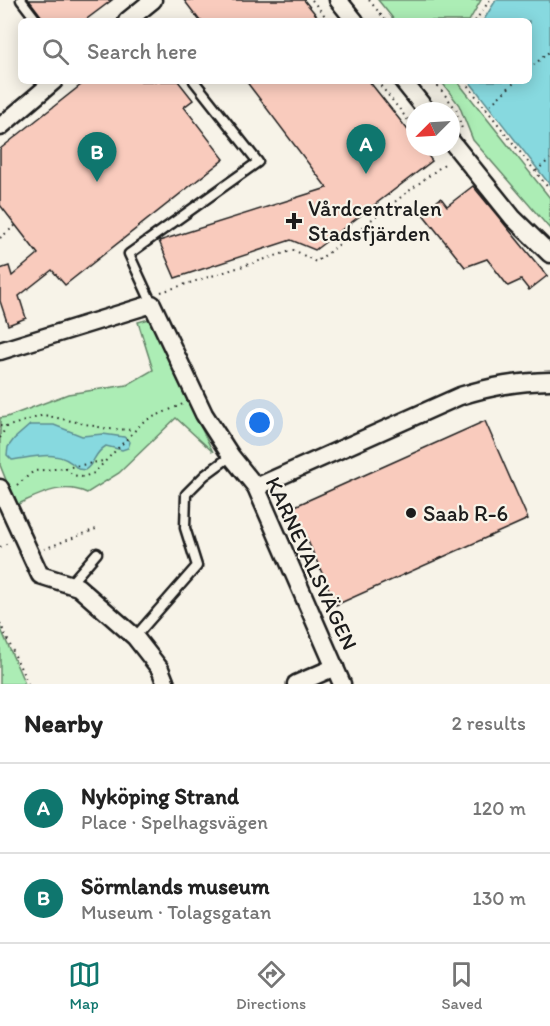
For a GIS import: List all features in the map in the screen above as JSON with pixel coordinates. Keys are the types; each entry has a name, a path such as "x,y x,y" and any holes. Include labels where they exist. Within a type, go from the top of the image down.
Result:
{"street":[{"path":"138,18 153,0"},
{"path":"338,0 353,18"},
{"path":"0,127 50,84"},
{"path":"405,84 420,102"},
{"path":"460,152 513,218 550,254"},
{"path":"0,351 150,300"},
{"name":"KARNEVALSVÄGEN","path":"150,300 204,414 231,456 256,487 342,684"},
{"path":"256,487 460,396 495,385 550,381"},
{"path":"0,488 40,575 78,587 135,637 160,669 166,684"},
{"path":"296,684 335,667"}],"lane":[{"path":"21,0 36,18"},
{"path":"150,300 129,254 258,162 196,84"},
{"path":"135,637 197,566 185,528 186,494 205,475 231,456"},
{"path":"70,584 97,553"}],"path":[{"path":"312,0 327,18"},
{"path":"369,0 384,18"},
{"path":"477,18 490,0"},
{"path":"532,66 550,51"},
{"path":"379,84 406,118"},
{"path":"466,84 550,190"},
{"path":"486,109 513,84"},
{"path":"150,300 294,250 316,262 452,158"},
{"path":"536,172 550,159"},
{"path":"0,238 16,225"},
{"path":"65,468 73,476 83,477 94,472 144,421 196,398"},
{"path":"0,426 6,427 44,415 108,429 136,430"},
{"path":"0,438 6,427"},
{"path":"6,505 16,485 33,471 104,461"},
{"path":"30,555 96,529"},
{"path":"0,623 28,684"}],"green space":[{"path":"378,0 481,0 471,18 393,18"},
{"path":"443,84 459,84 550,198 550,229 473,140 460,102 457,102"},
{"path":"153,318 178,381 213,452 176,418 119,473 87,493 69,488 60,489 16,505 0,465 0,418 68,394 127,385 153,370 138,322"},
{"path":"0,627 25,684 0,684"}],"water":[{"path":"496,0 550,0 550,185 471,84 532,84 532,18 485,18"},
{"path":"30,425 54,425 82,436 103,434 124,437 130,442 128,448 122,450 106,446 85,470 78,469 71,462 56,456 12,460 7,455 8,447"}],"building":[{"path":"29,0 112,0 88,18 43,18"},
{"path":"184,0 304,0 319,18 198,18"},
{"path":"82,84 180,84 193,100 184,107 224,159 65,285 52,270 19,296 26,318 8,325 0,301 0,269 9,266 12,276 38,254 0,205 0,149"},
{"path":"248,84 371,84 406,128 406,156 428,156 432,161 315,250 291,240 175,278 159,241 327,188"},
{"path":"473,186 547,276 529,290 521,280 508,286 487,259 465,267 422,213 441,198 447,206"},
{"name":"Saab R-6","path":"485,421 528,519 336,605 293,507"}],"place":[{"name":"Nyköping Strand","path":"366,174"},
{"name":"Sörmlands museum","path":"97,182"},
{"name":"Vårdcentralen Stadsfjärden","path":"294,221"},
{"name":"Saab R-6","path":"411,513"}]}
